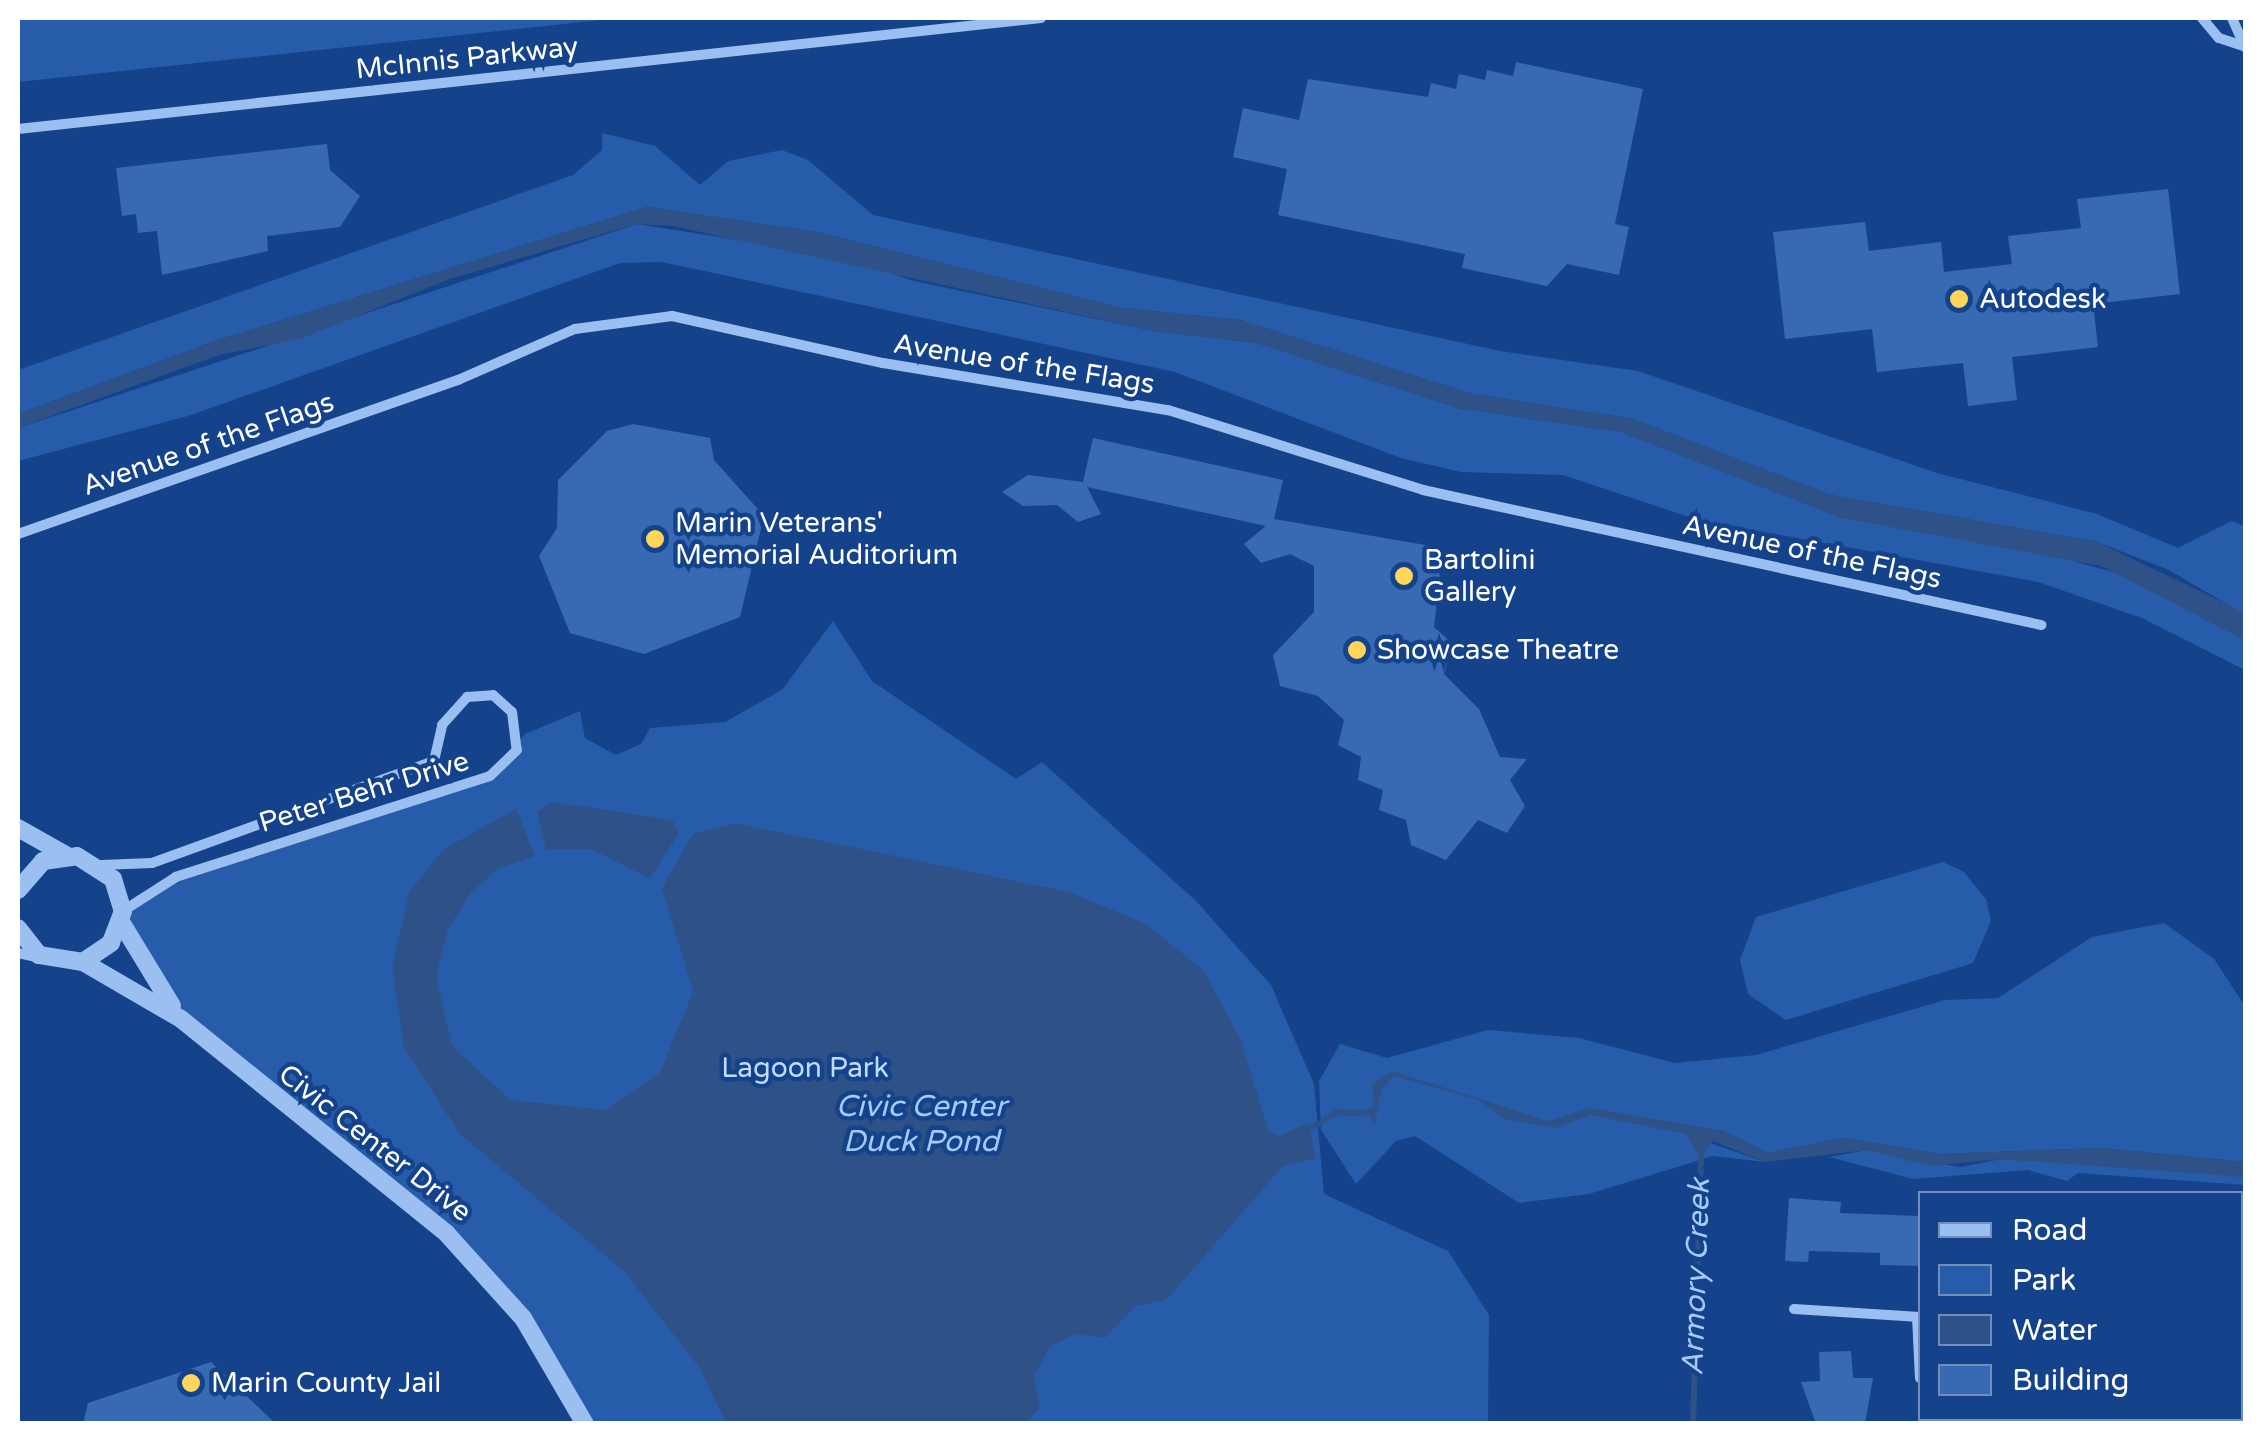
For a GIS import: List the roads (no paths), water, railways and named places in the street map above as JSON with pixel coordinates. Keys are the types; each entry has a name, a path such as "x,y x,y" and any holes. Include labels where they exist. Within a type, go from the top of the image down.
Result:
{"street":[{"name":"McInnis Parkway","path":"18,129 1041,18"},
{"path":"2202,18 2219,38 2245,47"},
{"path":"2232,18 2245,47"},
{"name":"Avenue of the Flags","path":"18,534 458,380 575,328 672,316 902,367 1168,410 1423,490 2041,625"},
{"name":"Peter Behr Drive","path":"98,864 152,863 434,761 442,725 467,697 493,695 512,712 517,750 490,776 176,877 122,917"},
{"path":"18,828 66,855 98,864"},
{"path":"18,890 33,868 66,855"},
{"name":"Civic Center Drive","path":"98,864 122,917 181,1018"},
{"path":"18,953 83,962 111,943 122,917"},
{"path":"18,928 49,960"},
{"name":"Civic Center Drive","path":"83,962 181,1018 462,1248 540,1342 585,1424"},
{"path":"1794,1309 1918,1317"}],"water":[{"path":"647,207 817,232 1122,308 1240,320 1472,394 1633,419 1831,495 2097,542 2233,607 2245,615 2245,640 2101,566 1842,518 1621,432 1458,408 1257,343 1154,331 673,226 636,224 450,279 300,339 219,355 18,428 18,414 215,341"},
{"path":"553,802 672,820 679,833 650,878 591,849 546,849 537,812"},
{"name":"Civic Center Duck Pond","path":"516,809 535,856 496,870 470,894 448,929 436,976 452,1046 510,1100 605,1110 660,1073 693,992 662,888 693,834 735,823 1069,892 1146,924 1203,970 1240,1038 1268,1130 1279,1136 1308,1123 1316,1158 1282,1167 1166,1300 1135,1306 1105,1338 1076,1334 1050,1346 1034,1377 1040,1408 1025,1423 726,1423 699,1367 624,1271 460,1134 404,1048 392,968 409,892 444,849"},
{"path":"1393,1071 1548,1121 1590,1108 1721,1130 1768,1153 1842,1138 1940,1154 2103,1148 2245,1162 2245,1177 2001,1159 1930,1166 1867,1150 1765,1162 1713,1141 1700,1158 1686,1134 1591,1115 1555,1128 1505,1119 1479,1100 1394,1076 1381,1090 1375,1124 1364,1110 1374,1107 1372,1084"}],"waterway":[{"path":"1312,1128 1338,1112 1364,1114"},
{"name":"Armory Creek","path":"1693,1424 1701,1150"}],"place":[{"name":"Autodesk","path":"1959,299"},
{"name":"Marin Veterans' Memorial Auditorium","path":"655,539"},
{"name":"Bartolini Gallery","path":"1404,576"},
{"name":"Showcase Theatre","path":"1357,650"},
{"name":"Marin County Jail","path":"191,1383"}],"park label":[{"name":"Lagoon Park","path":"805,1068"}]}
